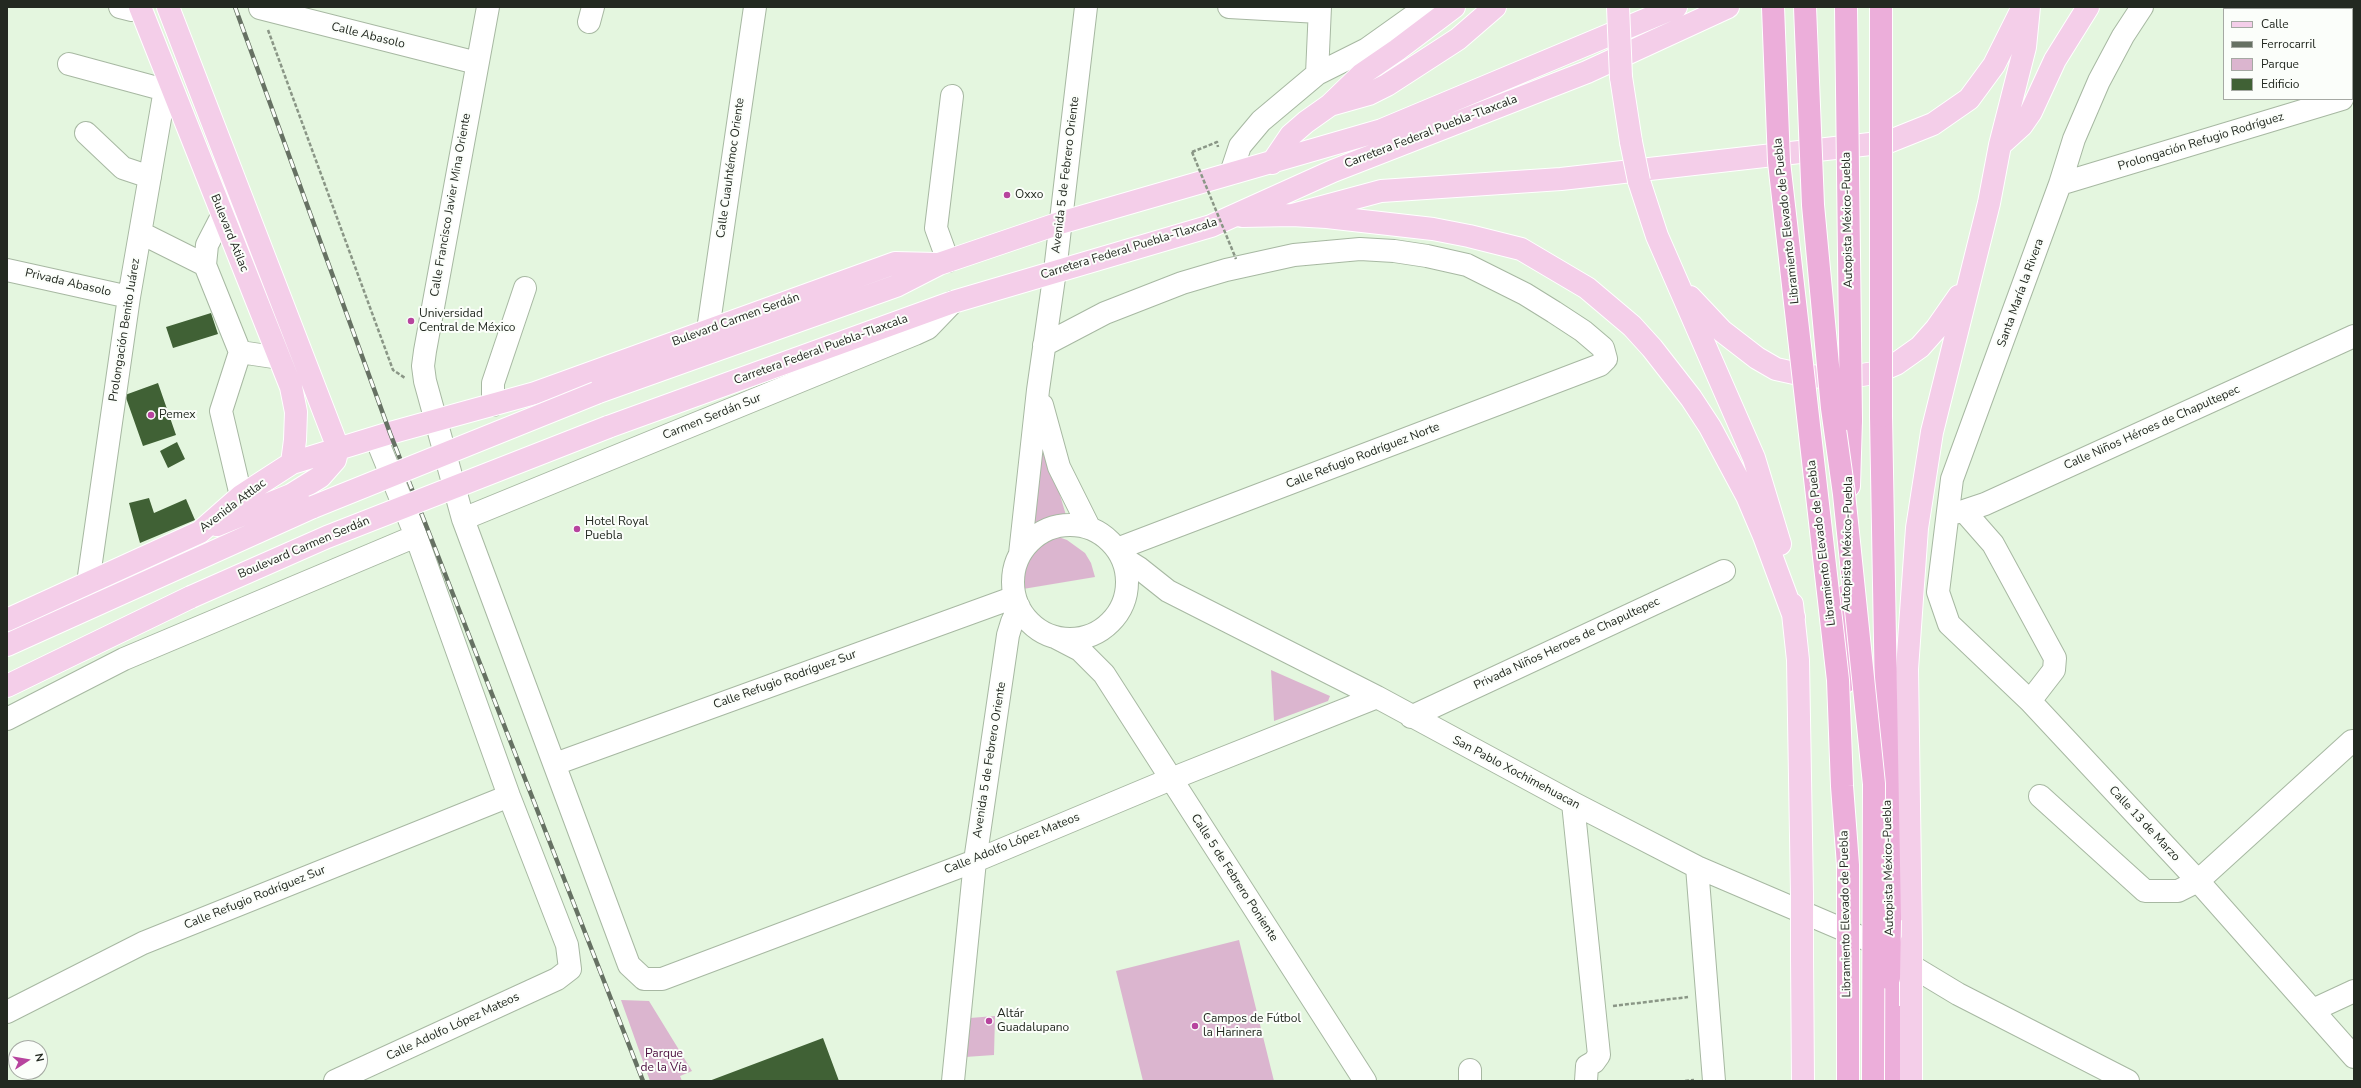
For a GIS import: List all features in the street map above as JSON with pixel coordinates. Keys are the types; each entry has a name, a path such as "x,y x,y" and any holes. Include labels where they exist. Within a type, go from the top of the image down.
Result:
{"highway":[{"name":"Libramiento Elevado de Puebla","path":"1773,7 1779,162 1838,680 1842,786 1848,865 1848,1081"},
{"name":"Libramiento Elevado de Puebla","path":"1805,7 1813,205 1832,408 1844,494 1874,784 1873,1081"},
{"name":"Autopista México-Puebla","path":"1839,1081 1840,916 1851,420 1846,7"},
{"name":"Autopista México-Puebla","path":"1881,7 1881,416 1890,920 1889,1081"}],"main road":[{"name":"Bulevard Atilac","path":"140,7 166,84 222,216 291,387 296,412 292,463"},
{"name":"Bulevard Atilac","path":"168,7 338,448"},
{"path":"1272,163 1291,135 1330,104 1362,74 1397,50 1454,7"},
{"path":"1330,104 1369,94 1387,85 1458,39 1495,7"},
{"path":"1618,7 1621,77 1631,142 1639,181 1657,236 1754,458 1783,552 1794,617 1799,696 1803,1081"},
{"name":"Carretera Federal Puebla-Tlaxcala","path":"7,645 313,507 596,393 896,286 944,262 1060,224 1272,163 1331,143 1382,130 1676,7"},
{"name":"Carretera Federal Puebla-Tlaxcala","path":"608,427 953,302 1211,226 1333,171 1587,72 1728,7"},
{"path":"1292,215 1381,191 1561,179 1888,142 1933,124 1969,99 1994,65 2023,7"},
{"path":"1911,1081 1911,943 1907,669 1916,536 1924,475 1969,280 1989,203 2000,145 2025,47 2029,7"},
{"path":"2000,145 2022,125 2031,112 2055,60 2088,7"},
{"path":"1231,217 1292,215 1433,229 1521,249 1566,274 1610,306 1652,348 1691,398 1710,427 1753,509 1794,617"},
{"name":"Bulevard Carmen Serdán","path":"535,394 895,263 944,262"},
{"path":"1672,270 1703,313 1722,331 1757,358 1776,369 1792,374 1841,378 1875,372 1896,364 1920,347 1953,305 1969,280"},
{"name":"Avenida Attlac","path":"7,620 200,532 241,496 292,463 338,448 535,394"},
{"name":"Boulevard Carmen Serdán","path":"7,686 191,597 327,537 608,427"},
{"path":"200,532 291,495 320,477 335,460 338,448"}],"street":[{"path":"120,7 132,10 140,7"},
{"name":"Calle Francisco Javier Mina Oriente","path":"488,7 476,63 425,350 423,366 425,381 435,422 463,519 629,965 644,979"},
{"name":"Calle Cuauhtémoc Oriente","path":"708,330 755,7"},
{"name":"Avenida 5 de Febrero Oriente","path":"1020,554 1038,390 1055,271 1086,7"},
{"path":"1230,7 1320,10 1316,74"},
{"path":"1231,174 1240,146 1261,121 1316,74 1367,49 1426,7"},
{"name":"Santa María la Rivera","path":"1938,592 1956,513 1952,479 2060,184 2074,139 2098,81 2123,36 2142,7"},
{"name":"Calle Abasolo","path":"260,8 476,63"},
{"path":"69,64 166,84"},
{"name":"Prolongación Benito Juárez","path":"88,583 129,297 166,84"},
{"path":"944,262 936,228 952,96"},
{"name":"Prolongación Refugio Rodríguez","path":"2060,184 2339,100"},
{"path":"86,133 123,168 150,177"},
{"path":"222,216 207,245 205,266 240,352 222,411 241,496"},
{"path":"141,233 205,266"},
{"name":"Calle Refugio Rodríguez Norte","path":"1044,345 1105,313 1182,283 1226,270 1294,255 1360,249 1427,256 1468,266 1525,294 1577,327 1603,348 1606,359 1600,365 1120,554"},
{"name":"Privada Abasolo","path":"7,270 129,297"},
{"path":"493,405 493,383 525,288"},
{"name":"Carmen Serdán Sur","path":"463,519 915,334 928,328 953,302"},
{"name":"Calle Niños Héroes de Chapultepec","path":"1956,513 2354,336"},
{"path":"240,352 280,358 301,351"},
{"name":"Avenida 5 de Febrero Oriente","path":"1038,390 1059,467 1089,527"},
{"path":"376,438 416,536 509,796"},
{"path":"1924,475 1952,479"},
{"path":"1956,513 1993,544 2055,658 2054,670 2030,701"},
{"path":"1066,524 1089,527 1104,536 1120,554 1127,576 1125,600 1110,624 1100,631 1084,638 1073,640 1055,637 1036,628 1024,617 1017,602 1013,576 1020,554 1035,537 1050,528 1066,524"},
{"path":"7,719 124,659 416,536"},
{"name":"San Pablo Xochimehuacan","path":"1120,554 1168,591 1377,697 1411,717 1573,803 1697,867 1870,941 1958,994 2128,1081"},
{"name":"Privada Niños Heroes de Chapultepec","path":"1411,717 1724,571"},
{"name":"San Pablo Xochimehuacan","path":"1125,600 1141,592 1168,591"},
{"name":"Calle 13 de Marzo","path":"1938,592 1949,624 2030,701 2198,881 2354,1057"},
{"name":"Avenida 5 de Febrero Oriente","path":"953,1081 975,861 1008,636 1017,602"},
{"name":"Calle Refugio Rodríguez Sur","path":"555,764 1017,602"},
{"name":"Calle 5 de Febrero Poniente","path":"1104,674 1102,653 1110,624"},
{"name":"Calle 5 de Febrero Poniente","path":"1055,637 1080,650 1104,674 1365,1081"},
{"name":"Calle Adolfo López Mateos","path":"644,979 662,979 975,861 1170,779 1377,697"},
{"path":"2040,796 2145,891 2178,891 2198,881 2352,741"},
{"name":"Calle Refugio Rodríguez Sur","path":"7,1012 143,943 509,796"},
{"name":"Calle Adolfo López Mateos","path":"335,1081 557,979 570,969 567,945 509,796"},
{"path":"1573,803 1595,1009 1598,1055 1594,1062 1587,1066 1586,1081"},
{"path":"1697,867 1714,1081"},
{"path":"2313,1010 2354,991"}],"path":[{"path":"260,8 393,370 406,378 425,381"},
{"path":"1216,142 1192,152 1236,259"},
{"path":"1595,1009 1706,995"}],"green space":[{"path":"1035,448 1046,448 1068,522 1025,525"},
{"path":"1053,535 1067,540 1085,553 1091,563 1095,577 1017,590 1016,575 1020,561 1028,548 1039,537"},
{"path":"1271,670 1330,696 1328,701 1274,721"},
{"name":"Campos de Fútbol la Harinera","path":"1239,940 1274,1081 1143,1081 1116,971"},
{"name":"Parque de la Vía","path":"621,1000 649,1001 692,1071 680,1076 682,1081 650,1081"},
{"path":"995,1016 994,1055 965,1057 970,1018"}],"building":[{"path":"211,313 218,334 173,348 166,327"},
{"name":"Pemex","path":"158,383 176,435 143,446 125,395"},
{"name":"Pemex","path":"177,442 185,459 168,468 160,451"},
{"path":"149,498 154,513 186,499 195,520 140,543 129,503"},
{"path":"823,1038 839,1081 709,1081"}],"railway":[{"path":"235,7 390,433 643,1081"}],"place":[{"name":"Oxxo","path":"1007,195"},
{"name":"Universidad Central de México","path":"411,321"},
{"name":"Pemex","path":"151,415"},
{"name":"Hotel Royal Puebla","path":"577,529"},
{"name":"Altár Guadalupano","path":"989,1021"},
{"name":"Campos de Fútbol la Harinera","path":"1195,1026"}]}
